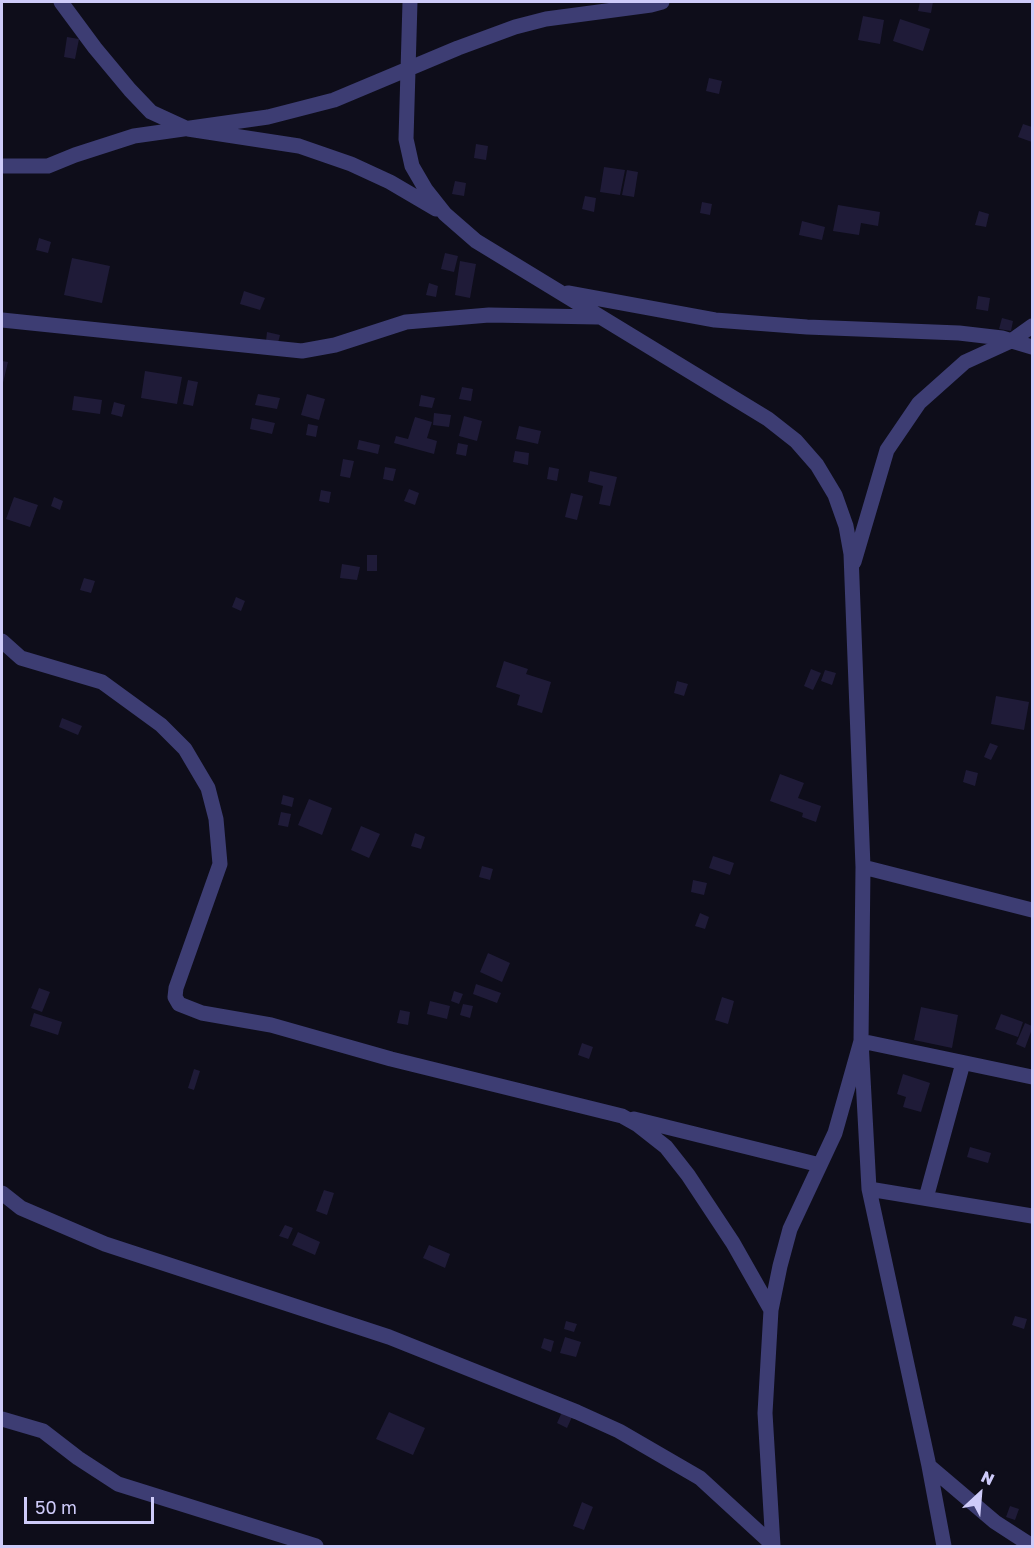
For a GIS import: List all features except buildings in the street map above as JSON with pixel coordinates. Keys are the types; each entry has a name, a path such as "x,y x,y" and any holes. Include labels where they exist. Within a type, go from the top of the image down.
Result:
{"street":[{"path":"61,2 109,65 151,111 188,129 299,146 351,164 390,182 445,214"},
{"path":"410,2 406,139 412,166 426,190 445,214 476,241 768,419 796,441 817,465 835,495 846,526 851,573 863,867 861,1041 869,1189 944,1546"},
{"path":"2,166 48,166 134,136 230,124 279,114 334,100 458,48 515,27 546,19 662,2"},
{"path":"559,291 715,320 807,327 959,333 1011,341 1032,347"},
{"path":"2,320 302,351 335,345 406,322 489,315 601,317"},
{"path":"851,573 887,450 919,403 965,362 1011,341 1032,326"},
{"path":"2,641 21,658 102,682 161,724 185,749 208,788 216,819 220,864 176,988 175,997 179,1004 202,1013 271,1024 391,1059 820,1165"},
{"path":"863,867 1032,910"},
{"path":"861,1041 1032,1077"},
{"path":"773,1546 765,1413 771,1310 790,1229 835,1133 861,1041"},
{"path":"926,1198 963,1063"},
{"path":"622,1116 638,1125 666,1148 688,1174 733,1244 771,1310"},
{"path":"869,1189 1032,1216"},
{"path":"2,1193 21,1208 105,1244 388,1337 619,1431 700,1478 773,1546"},
{"path":"2,1419 43,1431 117,1484 175,1504 316,1546"},
{"path":"929,1466 994,1522 1032,1546"}]}
